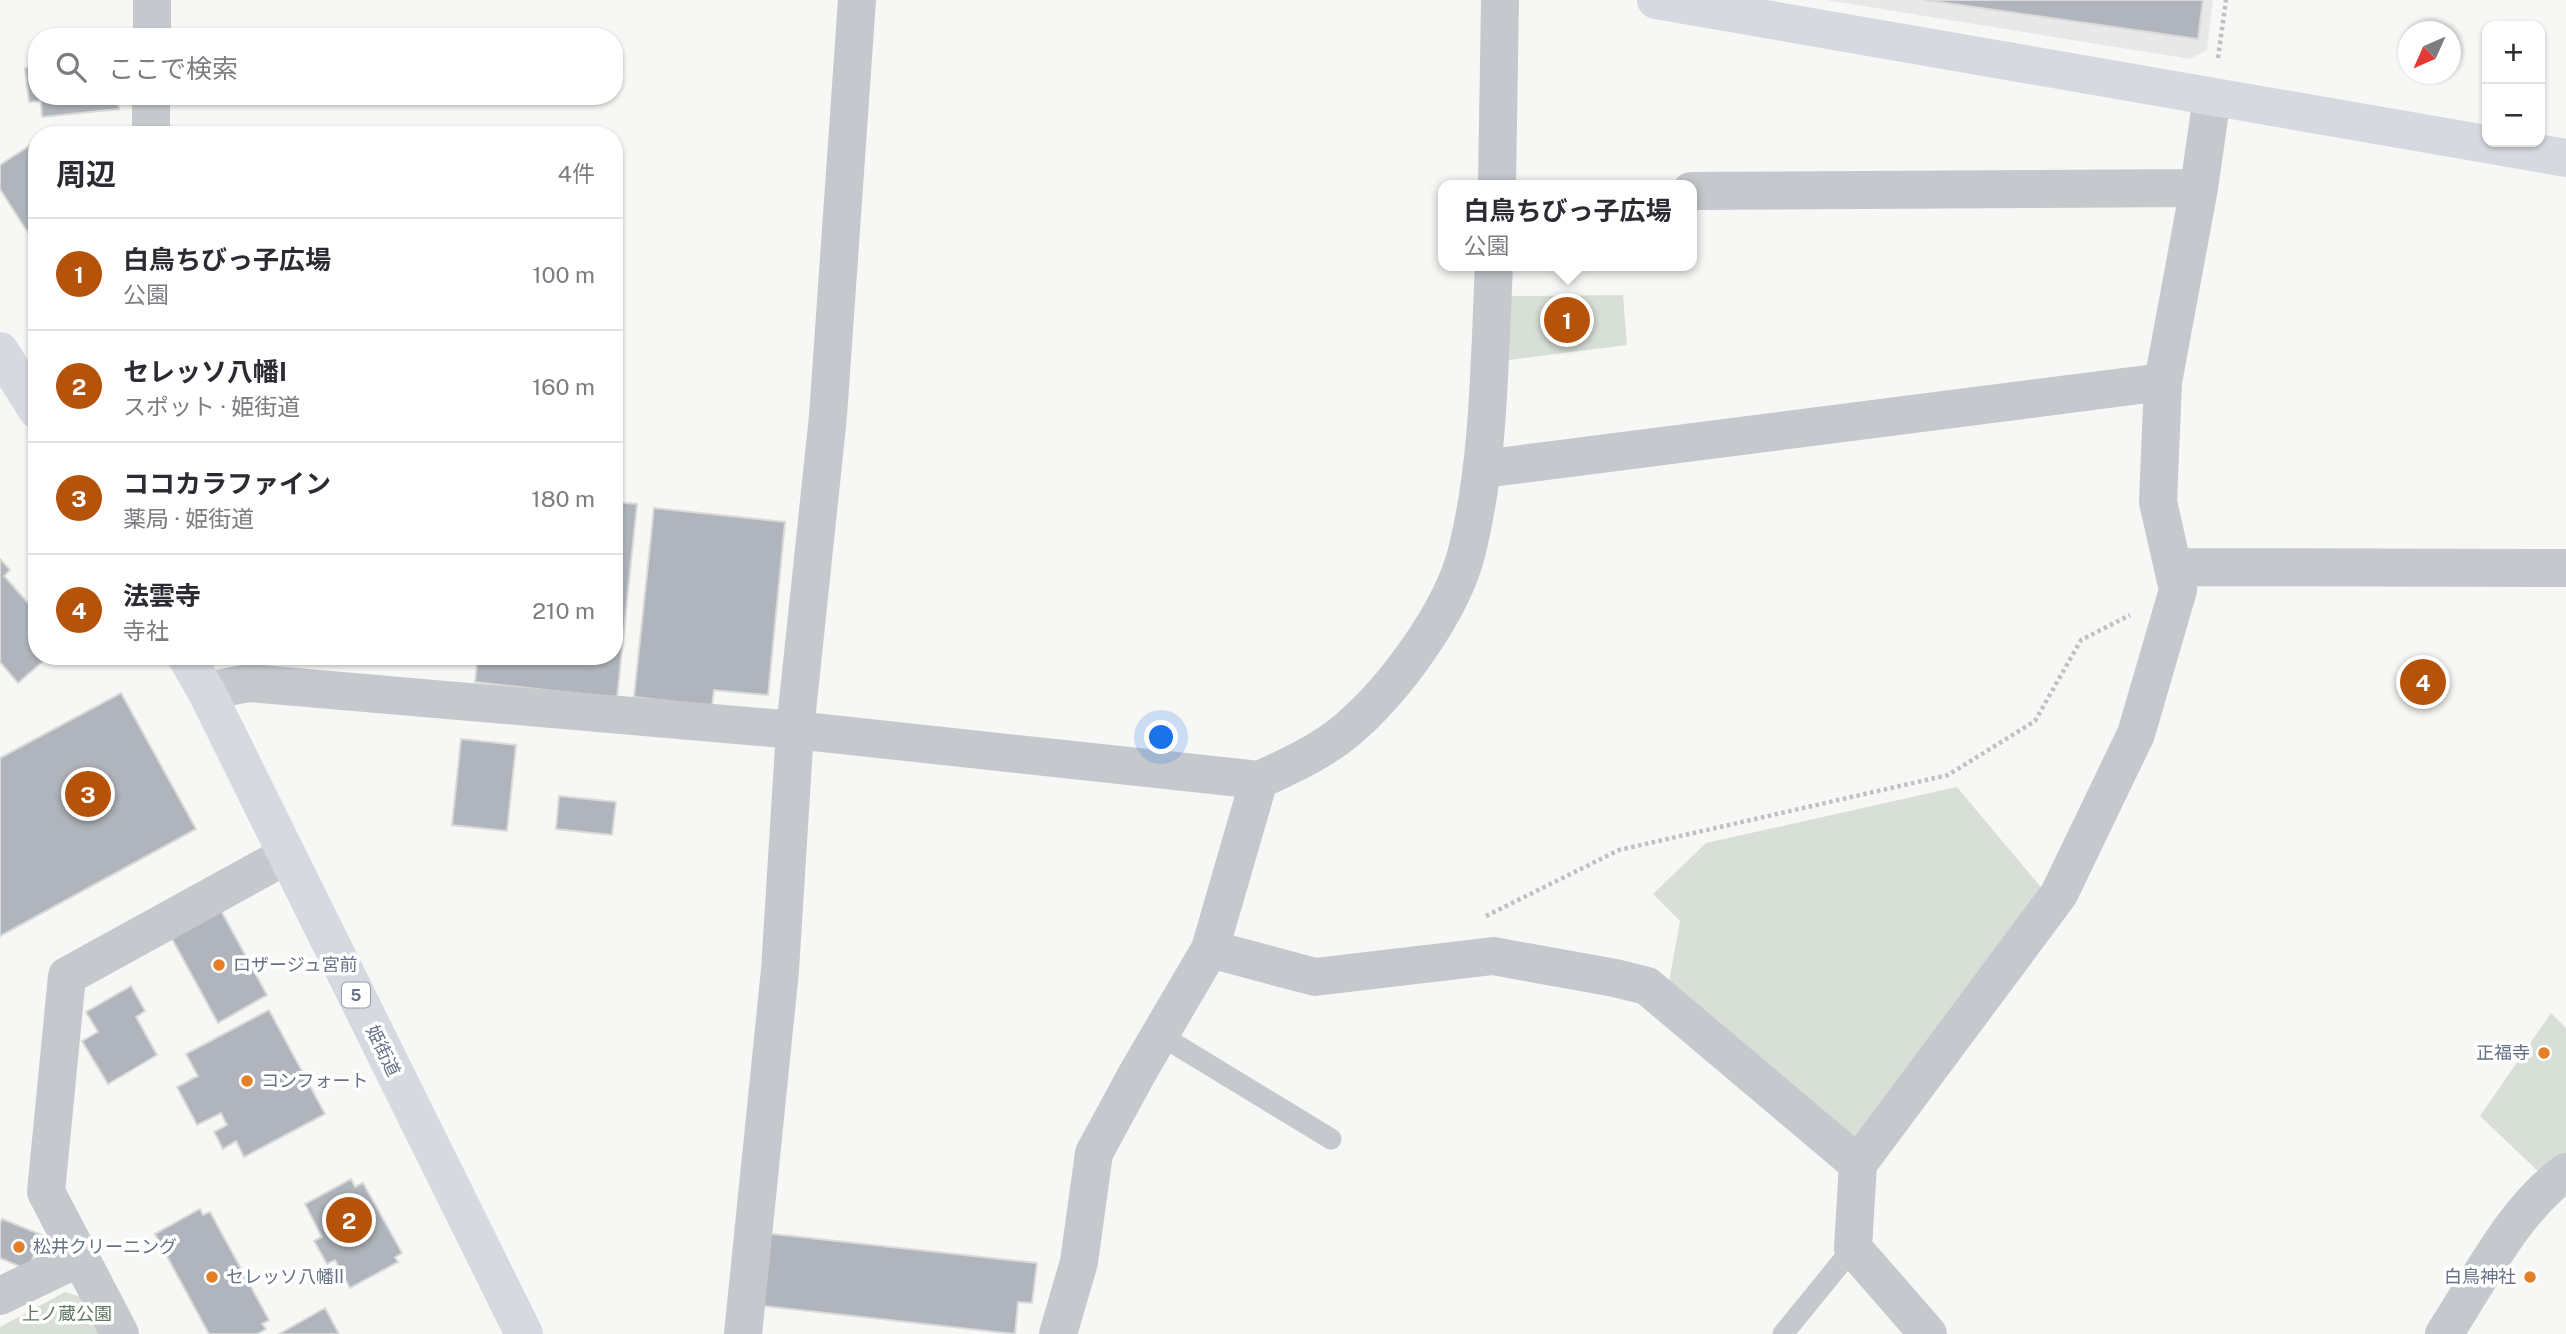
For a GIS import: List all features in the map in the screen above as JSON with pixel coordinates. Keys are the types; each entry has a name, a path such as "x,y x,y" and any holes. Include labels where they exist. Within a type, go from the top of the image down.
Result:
{"street":[{"path":"152,0 152,28"},
{"path":"743,1334 780,970 795,730 828,416 858,0"},
{"path":"1497,180 1500,0"},
{"path":"1656,0 2566,158"},
{"path":"1928,1334 1853,1248 1858,1164 2059,894 2136,734 2175,579 2158,502 2163,382 2199,188 2212,97"},
{"path":"151,105 151,126"},
{"path":"1697,191 2199,188"},
{"path":"206,691 249,683 795,730 1259,780 1309,756 1346,730 1410,661 1454,589 1467,553 1483,469 1493,271"},
{"path":"0,351 28,396"},
{"path":"1483,469 2163,382"},
{"path":"2175,579 2566,568"},
{"name":"姫街道","path":"191,665 524,1334"},
{"path":"1058,1334 1079,1262 1094,1153 1210,949 1259,780"},
{"path":"120,1334 46,1192 67,976 287,855"},
{"path":"1210,949 1315,977 1493,956 1647,986 1858,1164"},
{"path":"2444,1334 2515,1224 2548,1185 2566,1172"},
{"path":"0,1296 79,1258"}],"lane":[{"path":"1160,1035 1331,1139"},
{"path":"1783,1334 1853,1248"}],"path":[{"path":"2212,97 2226,0"},
{"path":"1452,961 1484,917 1619,850 1948,775 2035,721 2081,640 2175,579"}],"shaded area":[{"path":"1826,0 2213,0 2207,50 2190,59"}],"green space":[{"path":"1623,295 1627,345 1509,360 1510,296"},
{"path":"1957,787 2045,892 1857,1142 1668,988 1680,921 1653,894 1706,843"},
{"name":"正福寺","path":"2551,1013 2566,1028 2566,1155 2541,1174 2480,1116"},
{"name":"上ノ蔵公園","path":"65,1292 81,1297 100,1334 0,1334 0,1327"}],"building":[{"path":"1925,0 2203,0 2198,39"},
{"path":"25,68 28,68 28,94"},
{"path":"41,105 118,105 119,109 42,117"},
{"path":"28,147 28,233 0,189 0,165"},
{"path":"623,503 637,504 623,640"},
{"path":"654,508 785,522 768,695 714,690 712,706 634,697"},
{"path":"0,559 10,570 4,576 28,603 28,665 39,665 18,683 0,662"},
{"path":"477,665 620,665 617,698 475,682"},
{"path":"121,693 196,829 0,936 0,758"},
{"path":"461,739 516,745 507,831 452,825"},
{"path":"559,796 616,802 612,835 556,829"},
{"name":"ロザージュ宮前","path":"219,907 267,995 218,1023 170,935"},
{"path":"131,986 145,1011 136,1017 157,1055 108,1084 82,1041 98,1032 86,1012"},
{"name":"コンフォート","path":"269,1010 325,1114 244,1157 236,1141 223,1149 214,1132 227,1125 221,1113 197,1125 177,1087 198,1076 186,1054"},
{"path":"351,1179 355,1187 363,1183 402,1253 395,1257 398,1262 350,1288 335,1260 327,1264 314,1241 322,1237 305,1204"},
{"name":"セレッソ八幡II","path":"200,1209 203,1215 210,1212 269,1320 262,1324 266,1329 257,1334 209,1334 155,1234"},
{"name":"松井クリーニング","path":"2,1219 42,1235 28,1270 0,1258"},
{"path":"764,1233 1037,1263 1032,1303 1018,1302 1015,1334 756,1305"},
{"path":"325,1308 339,1334 279,1334"}],"place":[{"name":"白鳥ちびっ子広場","path":"1567,320"},
{"name":"法雲寺","path":"2423,682"},
{"name":"ココカラファイン","path":"88,794"},
{"name":"ロザージュ宮前","path":"219,965"},
{"name":"正福寺","path":"2544,1053"},
{"name":"コンフォート","path":"247,1081"},
{"name":"セレッソ八幡I","path":"349,1220"},
{"name":"松井クリーニング","path":"19,1247"},
{"name":"セレッソ八幡II","path":"212,1277"},
{"name":"白鳥神社","path":"2530,1277"}]}
